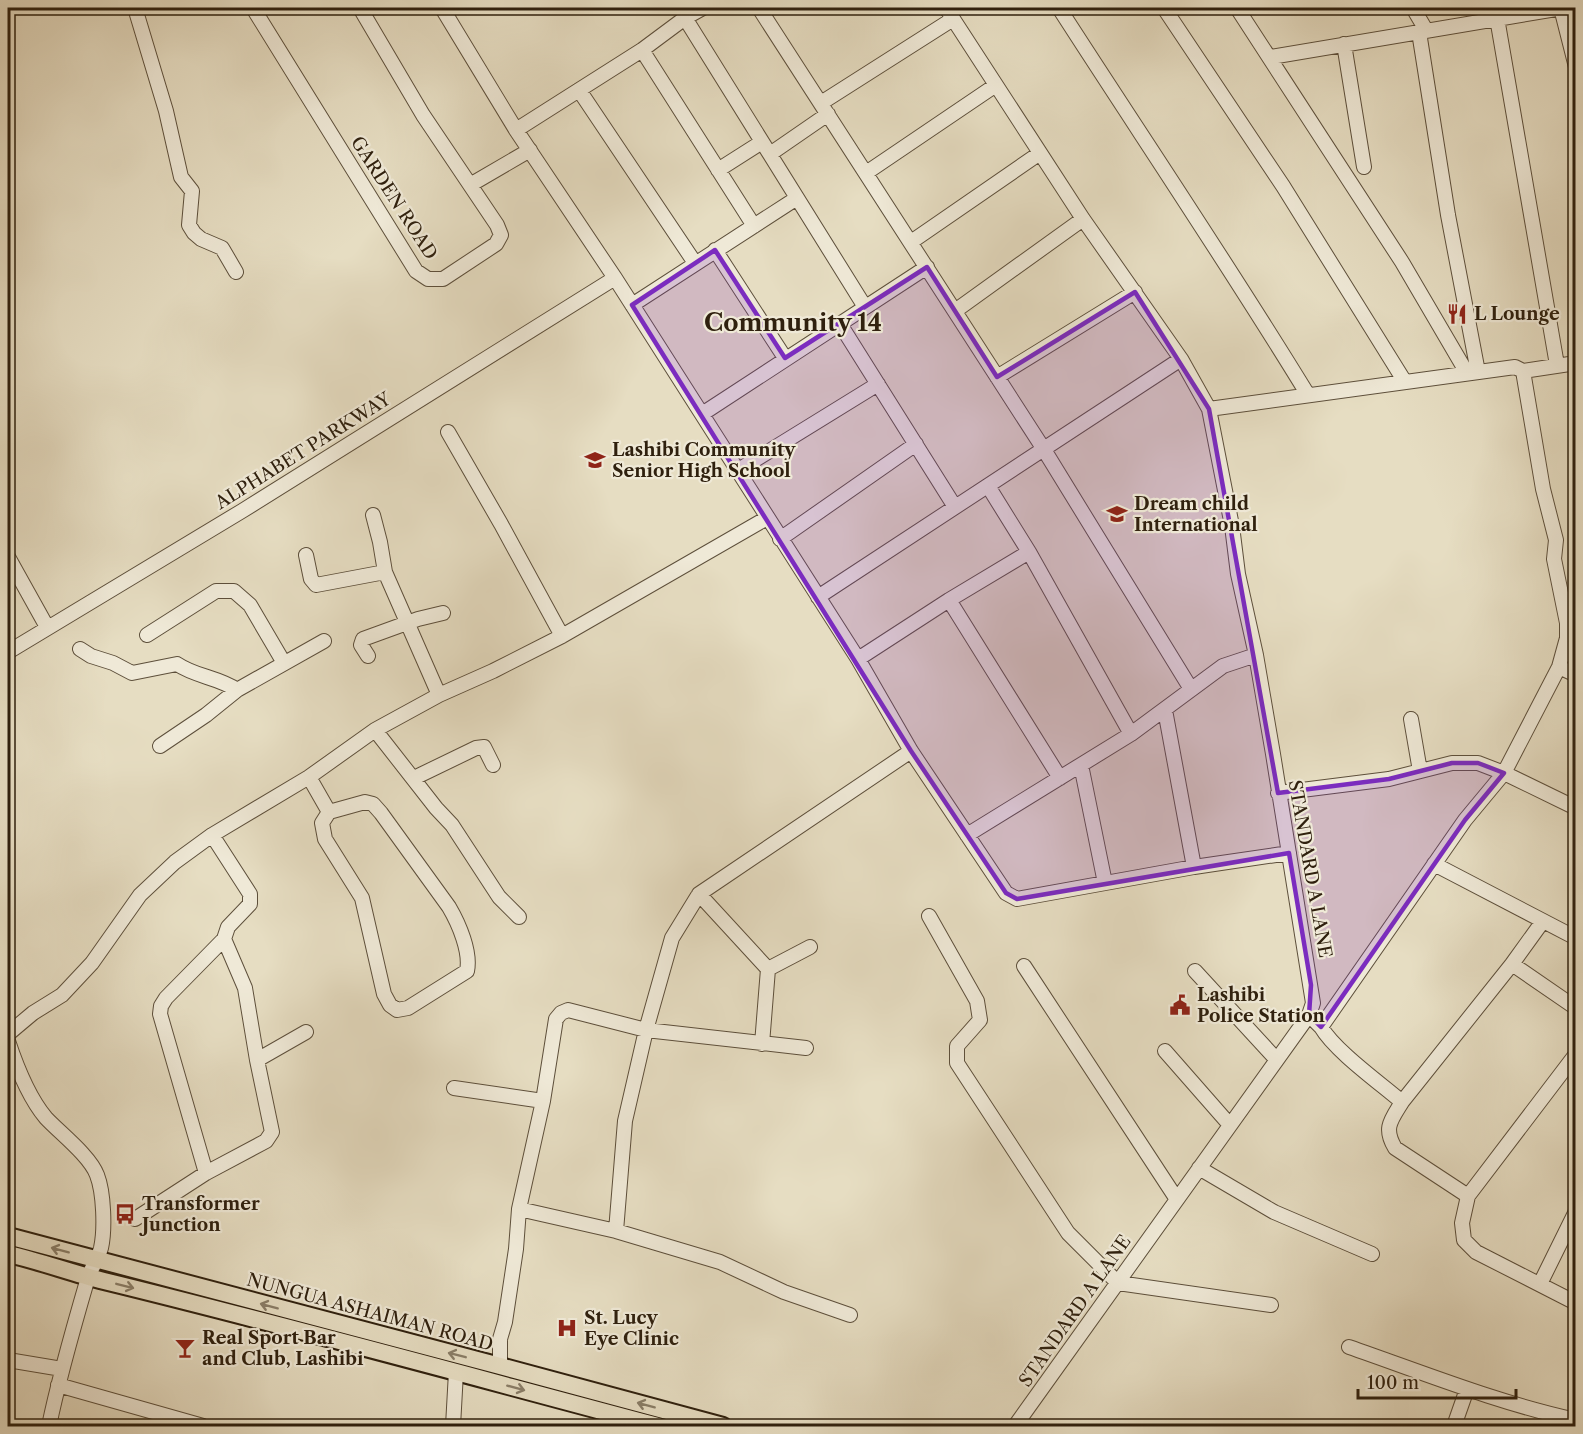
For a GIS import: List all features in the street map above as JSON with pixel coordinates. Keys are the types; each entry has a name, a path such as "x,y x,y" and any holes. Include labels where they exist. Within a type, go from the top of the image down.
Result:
{"main road":[{"name":"NUNGUA ASHAIMAN ROAD","path":"8,1236 723,1426"},
{"name":"NUNGUA ASHAIMAN ROAD","path":"8,1254 658,1426"}],"street":[{"path":"135,8 166,111 181,177 192,191 189,225 194,234 201,239 222,248 236,272"},
{"name":"GARDEN ROAD","path":"253,8 416,271 428,279 442,279 496,244 501,235 497,225 423,115 360,8"},
{"path":"442,8 516,130 615,278 858,659 911,752 1011,897 1017,899 1194,867 1289,853"},
{"path":"516,130 642,50 685,18 703,8"},
{"path":"759,8 1043,448 1191,689"},
{"path":"1059,8 1244,291 1308,395"},
{"path":"1164,8 1283,186 1405,382"},
{"path":"1237,8 1271,57 1473,372"},
{"path":"1413,8 1423,31 1448,215 1473,372"},
{"path":"1271,57 1561,8 1575,67"},
{"path":"718,170 766,148 825,108 949,13"},
{"name":"STANDARD A LANE","path":"949,13 1083,219 1181,359 1209,409 1232,526 1238,574 1256,655 1313,1003 1309,1015 1015,1426"},
{"path":"685,18 865,307"},
{"path":"1497,18 1557,365"},
{"path":"1344,44 1364,167"},
{"path":"642,50 754,226"},
{"path":"866,173 996,85"},
{"path":"579,90 695,263"},
{"path":"470,185 530,150"},
{"path":"911,242 1040,153"},
{"path":"632,305 797,198"},
{"path":"955,311 1083,219"},
{"path":"715,250 785,358"},
{"path":"702,414 927,267"},
{"name":"ALPHABET PARKWAY","path":"8,652 242,511 615,278"},
{"path":"997,377 1135,292"},
{"path":"840,324 955,507"},
{"path":"818,597 1181,359"},
{"path":"1209,409 1473,372 1515,367 1523,371 1575,363"},
{"path":"1321,1027 1465,820 1504,773 1559,667 1571,637 1554,559 1556,540 1543,489 1523,371"},
{"path":"737,471 878,384"},
{"path":"448,432 536,586 561,636"},
{"path":"780,538 916,444"},
{"path":"988,486 1029,552 1131,735"},
{"path":"373,515 385,572 440,695"},
{"path":"8,1034 33,1013 62,995 92,963 140,895 175,862 212,835 309,777 375,730 440,695 561,636 767,518"},
{"path":"858,659 1029,552"},
{"path":"306,555 311,579 316,585 385,572"},
{"path":"8,557 47,627"},
{"path":"147,635 216,591 234,591 250,605 284,663"},
{"path":"949,600 1060,778"},
{"path":"368,656 361,645 363,639 443,612"},
{"path":"160,746 206,715 237,690 324,641"},
{"path":"80,649 132,673 177,664 189,672 209,677 237,690"},
{"path":"967,835 1131,735 1223,666 1256,655"},
{"path":"1559,667 1575,675"},
{"path":"1166,710 1194,867"},
{"path":"1411,719 1420,771"},
{"path":"375,730 452,825 499,897 519,917"},
{"path":"414,778 476,748 484,747 493,765"},
{"path":"616,1231 625,1121 646,1030 672,938 699,894 911,752"},
{"path":"1278,793 1389,779 1452,763 1478,763 1504,773 1575,808"},
{"path":"1081,765 1105,883"},
{"path":"309,777 329,812"},
{"path":"365,802 373,804 455,918 463,941 467,971 408,1008 397,1010 390,1005 384,994 362,898 325,839 322,823 329,812 365,802"},
{"path":"206,1173 160,1014 161,1006 166,998 224,939 228,927 250,904 250,894 212,835"},
{"path":"1434,864 1575,938"},
{"path":"699,894 768,969 762,1044"},
{"path":"929,916 977,1000 980,1013 980,1020 957,1046 957,1063 1068,1233 1118,1283 1271,1305"},
{"path":"1468,1196 1395,1148 1388,1137 1389,1123 1402,1102 1512,964 1543,921"},
{"path":"135,1219 206,1173 266,1141 272,1132 245,988 224,939"},
{"path":"768,969 810,947"},
{"path":"1512,964 1575,1008"},
{"path":"1024,966 1176,1198"},
{"path":"1195,971 1276,1059"},
{"path":"500,1366 500,1339 505,1322 516,1249 519,1209 543,1101 556,1018 568,1010 646,1030 806,1048"},
{"path":"1309,1015 1321,1027 1325,1035 1402,1102"},
{"path":"257,1060 306,1032"},
{"path":"8,1041 32,1098 97,1174 103,1227 101,1249 88,1277 62,1369 49,1426"},
{"path":"1165,1051 1229,1124"},
{"path":"1575,1054 1468,1196 1462,1223 1464,1240 1476,1252 1575,1303"},
{"path":"454,1088 543,1101"},
{"path":"1199,1167 1274,1212 1372,1254"},
{"path":"519,1209 616,1231 720,1262 784,1292 850,1315"},
{"path":"1540,1284 1575,1211"},
{"path":"1349,1347 1467,1389 1575,1420"},
{"path":"8,1360 62,1369"},
{"path":"453,1426 456,1372"},
{"path":"58,1385 203,1426"},
{"path":"1454,1426 1467,1389"}],"highlighted area":[{"path":"715,250 785,358 927,267 997,377 1135,292 1209,409 1278,793 1389,779 1452,763 1478,763 1504,773 1465,820 1321,1027 1309,1015 1311,985 1289,853 1017,899 1006,893 911,751 632,305"}],"place":[{"name":"L Lounge","path":"1457,314"},
{"name":"Lashibi Community Senior High School","path":"595,460"},
{"name":"Dream child International","path":"1117,514"},
{"name":"Lashibi Police Station","path":"1180,1005"},
{"name":"Transformer Junction","path":"125,1214"},
{"name":"St. Lucy Eye Clinic","path":"567,1328"},
{"name":"Real Sport Bar and Club, Lashibi","path":"185,1348"}],"district":[{"name":"Community 14","path":"793,322"}]}
